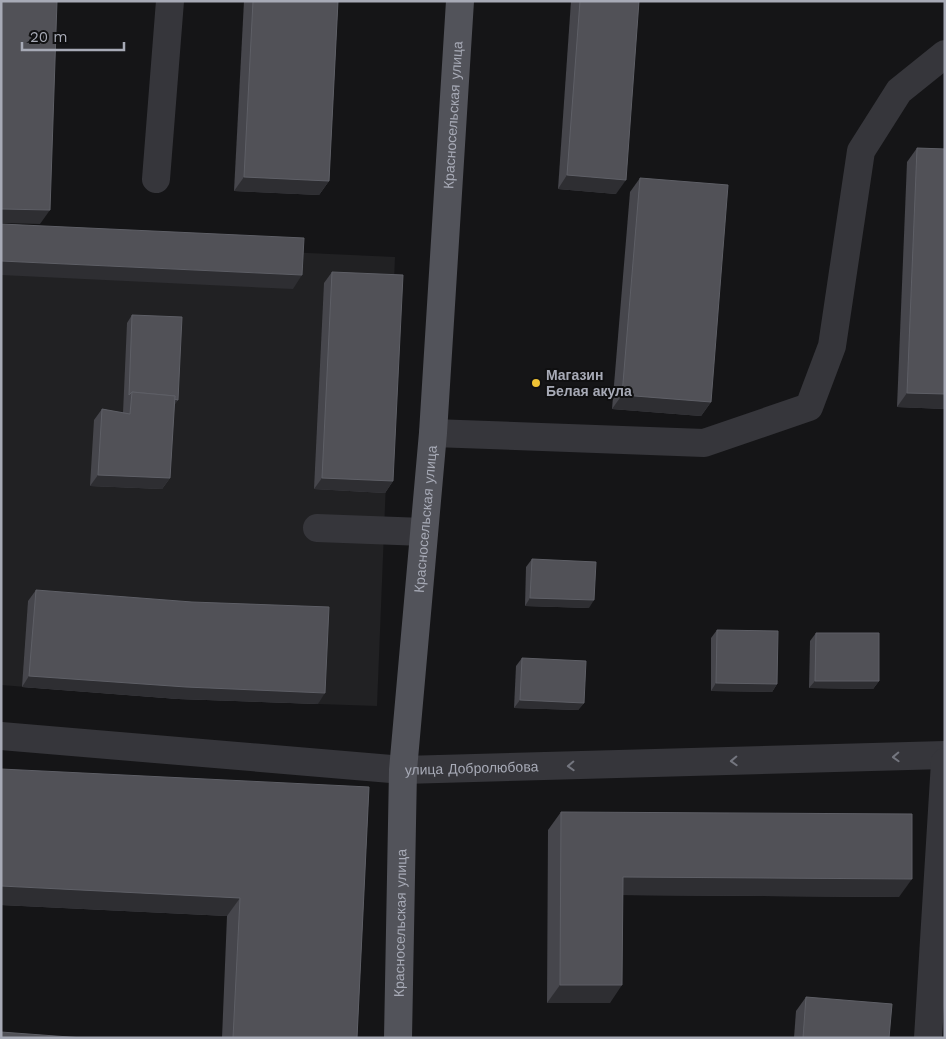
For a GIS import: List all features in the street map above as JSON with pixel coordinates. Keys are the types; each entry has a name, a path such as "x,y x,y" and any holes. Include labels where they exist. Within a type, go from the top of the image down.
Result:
{"main road":[{"name":"Красносельская улица","path":"398,1038 403,770 433,433 460,1"}],"street":[{"path":"156,179 170,1"},
{"path":"433,433 704,443 810,407 832,346 860,151 899,91 945,54"},
{"path":"316,528 424,532"},
{"name":"улица Добролюбова","path":"1,736 403,770 945,755"},
{"path":"928,1038 945,762"}],"shaded area":[{"path":"1,239 395,257 377,706 178,699 1,685"}],"building":[{"path":"1,1 57,1 50,210 1,209"},
{"path":"253,1 338,1 329,181 244,177"},
{"path":"580,1 639,1 626,180 567,175"},
{"path":"917,148 945,149 945,394 907,393"},
{"path":"640,178 728,185 711,402 622,395"},
{"path":"1,224 304,238 302,275 1,261"},
{"path":"332,272 403,275 393,481 322,478"},
{"path":"132,315 182,317 178,400 174,399 175,396 132,392 129,395"},
{"path":"132,392 175,396 170,478 98,475 102,409 130,414"},
{"path":"532,559 596,562 594,600 530,598"},
{"path":"36,590 192,602 329,607 325,693 186,687 29,676"},
{"path":"717,630 778,631 777,684 716,683"},
{"path":"816,633 879,633 879,681 815,681"},
{"path":"522,658 586,661 584,703 520,700"},
{"path":"1,769 369,787 357,1038 233,1038 240,898 1,886"},
{"path":"561,812 912,814 912,879 623,877 622,985 560,985"},
{"path":"806,997 892,1004 889,1038 803,1038"},
{"path":"1,1032 83,1038 1,1038"}],"place":[{"name":"Магазин Белая акула","path":"536,383"}]}
